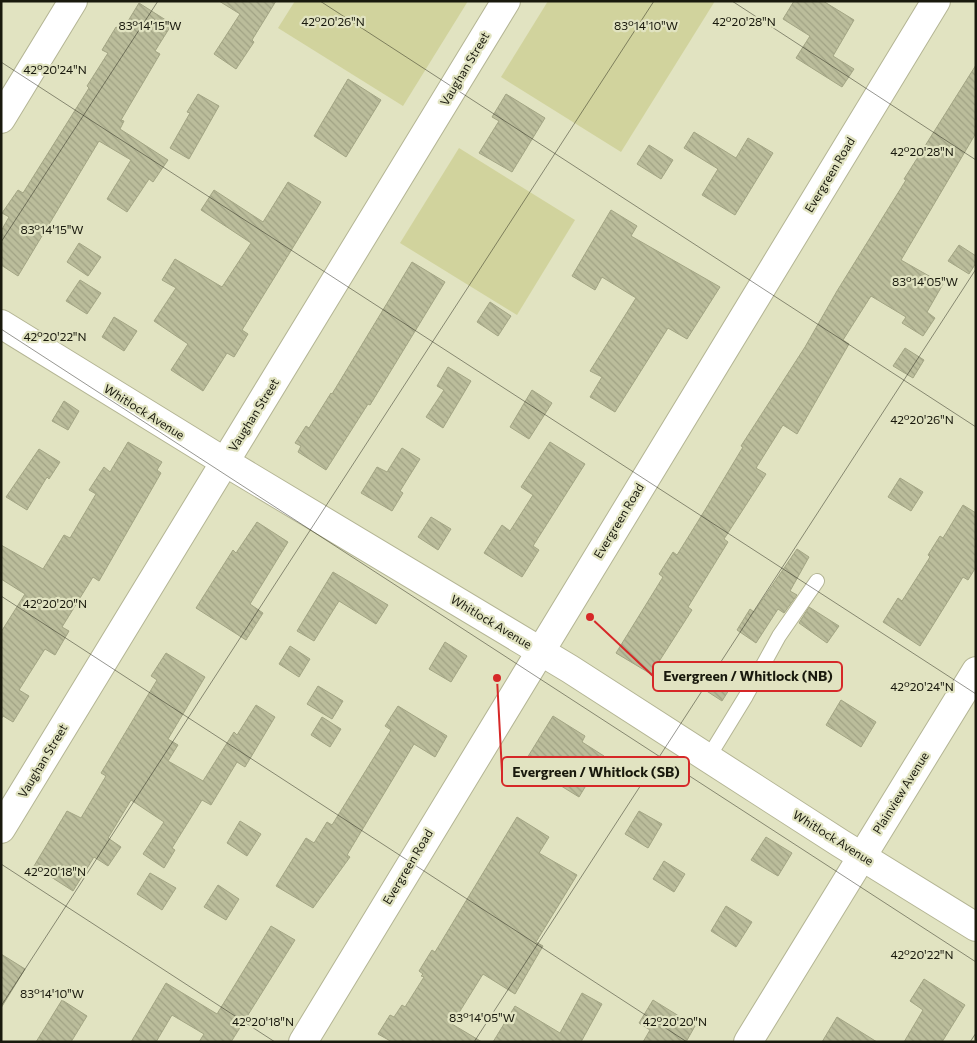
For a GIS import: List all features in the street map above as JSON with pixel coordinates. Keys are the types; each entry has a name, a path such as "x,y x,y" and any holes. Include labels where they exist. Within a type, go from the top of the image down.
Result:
{"street":[{"path":"1,119 73,1"},
{"name":"Vaughan Street","path":"1,829 506,1"},
{"name":"Evergreen Road","path":"303,1042 936,1"},
{"name":"Whitlock Avenue","path":"1,324 539,652 570,669 862,857 976,927"},
{"name":"Plainview Avenue","path":"748,1042 976,671"}],"lane":[{"path":"708,758 742,704 779,636 817,581"}],"green space":[{"path":"295,1 468,1 403,106 278,28"},
{"path":"548,1 715,1 621,152 501,77"},
{"path":"459,148 575,220 517,315 400,243"}],"building":[{"path":"219,1 276,1 252,40 254,42 236,69 214,54 240,14"},
{"path":"794,1 823,1 854,20 833,56 854,69 842,87 796,58 810,36 783,19"},
{"path":"139,3 172,24 155,51 160,54 121,120 124,121 120,129 168,160 153,182 149,179 127,212 107,199 131,160 99,141 18,276 1,265 1,231 9,217 2,213 18,190 23,193 89,88 87,86 108,53 102,50 116,27 122,31"},
{"path":"976,65 976,133 901,260 943,284 927,312 935,318 923,336 902,323 906,317 871,296 843,340 849,344 797,434 783,425 756,468 766,474 724,539 728,542 688,607 692,610 651,674 616,653 663,577 659,574 673,552 677,555 743,447 741,446 805,347 837,291 906,180 904,179"},
{"path":"348,79 381,100 346,157 314,136"},
{"path":"198,94 219,106 189,159 170,148 190,113 187,112"},
{"path":"506,94 545,118 512,172 479,153 499,121 492,117"},
{"path":"694,132 736,158 748,138 773,153 735,215 702,195 718,169 684,148"},
{"path":"649,145 673,160 661,179 637,164"},
{"path":"288,182 321,202 242,330 248,334 234,357 227,353 203,391 171,370 188,344 154,321 176,288 162,280 175,259 222,287 251,243 201,210 214,190 263,222"},
{"path":"611,210 637,226 631,236 720,287 687,339 668,328 615,412 590,397 602,377 590,371 636,298 602,277 595,290 572,276"},
{"path":"79,243 101,257 88,276 67,262"},
{"path":"959,245 976,256 976,263 969,274 948,261"},
{"path":"412,262 445,282 370,405 368,404 326,470 298,452 301,446 295,443 306,426 309,428 332,394"},
{"path":"80,280 101,293 87,314 66,301"},
{"path":"490,302 511,316 498,336 477,322"},
{"path":"114,317 137,331 124,351 102,337"},
{"path":"905,348 924,360 913,378 893,366"},
{"path":"448,367 471,381 443,428 426,417 444,390 437,386"},
{"path":"532,390 552,403 529,439 510,427"},
{"path":"64,401 79,411 68,430 52,421"},
{"path":"128,442 162,462 157,470 161,473 99,581 93,577 62,627 69,631 55,655 45,649 19,690 29,696 13,722 3,716 1,719 1,632 25,594 1,579 1,545 43,569 64,535 70,538 96,494 89,490 104,467 110,472"},
{"path":"550,442 585,464 533,546 539,550 522,577 484,553 502,525 510,531 533,495 521,487"},
{"path":"402,448 420,459 400,491 403,493 392,511 361,493 377,467 387,472"},
{"path":"39,449 60,462 49,479 47,477 27,510 6,497"},
{"path":"900,478 923,492 911,511 888,497"},
{"path":"963,505 976,513 976,567 968,580 963,577 920,646 883,622 898,598 902,601 930,557 928,555 940,536 943,538"},
{"path":"431,517 451,529 438,550 418,537"},
{"path":"257,522 288,542 250,604 263,613 246,640 196,608 233,550 236,553"},
{"path":"797,549 809,557 790,591 797,595 784,613 778,609 756,643 737,630 750,609 754,612"},
{"path":"333,572 388,605 376,624 339,601 314,641 297,631"},
{"path":"809,607 839,626 827,643 799,623"},
{"path":"445,642 467,656 451,682 429,669"},
{"path":"290,646 310,659 299,677 279,664"},
{"path":"166,653 205,677 168,739 178,745 168,761 203,781 234,732 237,735 256,705 275,717 245,767 237,762 211,805 202,800 172,848 175,850 164,868 143,854 164,822 131,800 108,838 121,847 108,866 94,857 73,891 34,866 67,811 81,818 106,776 101,773 157,680 151,676"},
{"path":"714,669 734,682 722,701 702,688"},
{"path":"318,686 343,701 332,719 307,704"},
{"path":"841,700 876,722 861,747 826,725"},
{"path":"398,706 447,736 435,757 414,744 347,855 350,857 313,908 276,886 306,838 314,843 327,822 332,825 391,730 385,726"},
{"path":"553,716 585,736 582,742 604,756 579,797 524,763"},
{"path":"322,717 341,729 330,747 311,735"},
{"path":"639,811 662,824 648,848 625,834"},
{"path":"517,817 549,837 539,853 577,875 536,942 543,946 515,994 483,974 452,1024 482,1042 392,1042 378,1034 390,1015 394,1017 402,1005 405,1007 424,977 421,976 423,974 419,971 432,950 435,952"},
{"path":"240,821 261,834 247,856 227,843"},
{"path":"766,837 792,853 778,876 751,860"},
{"path":"664,861 685,874 674,892 653,879"},
{"path":"150,873 176,888 162,910 137,894"},
{"path":"218,885 239,899 226,920 204,907"},
{"path":"726,906 752,922 736,947 711,931"},
{"path":"271,926 295,940 231,1042 199,1042 204,1034 172,1015 156,1042 131,1042 166,983 217,1014"},
{"path":"1,954 25,969 1,1008"},
{"path":"924,979 965,1005 942,1042 904,1042 923,1010 910,1001"},
{"path":"582,993 602,1004 581,1042 493,1042 515,1006 560,1033"},
{"path":"62,1000 87,1016 71,1042 36,1042"},
{"path":"653,1000 695,1026 686,1042 643,1042 650,1030 639,1023"},
{"path":"837,1017 877,1042 822,1042"}],"place":[{"name":"Evergreen / Whitlock (NB)","path":"590,617"},
{"name":"Evergreen / Whitlock (SB)","path":"497,678"}]}
